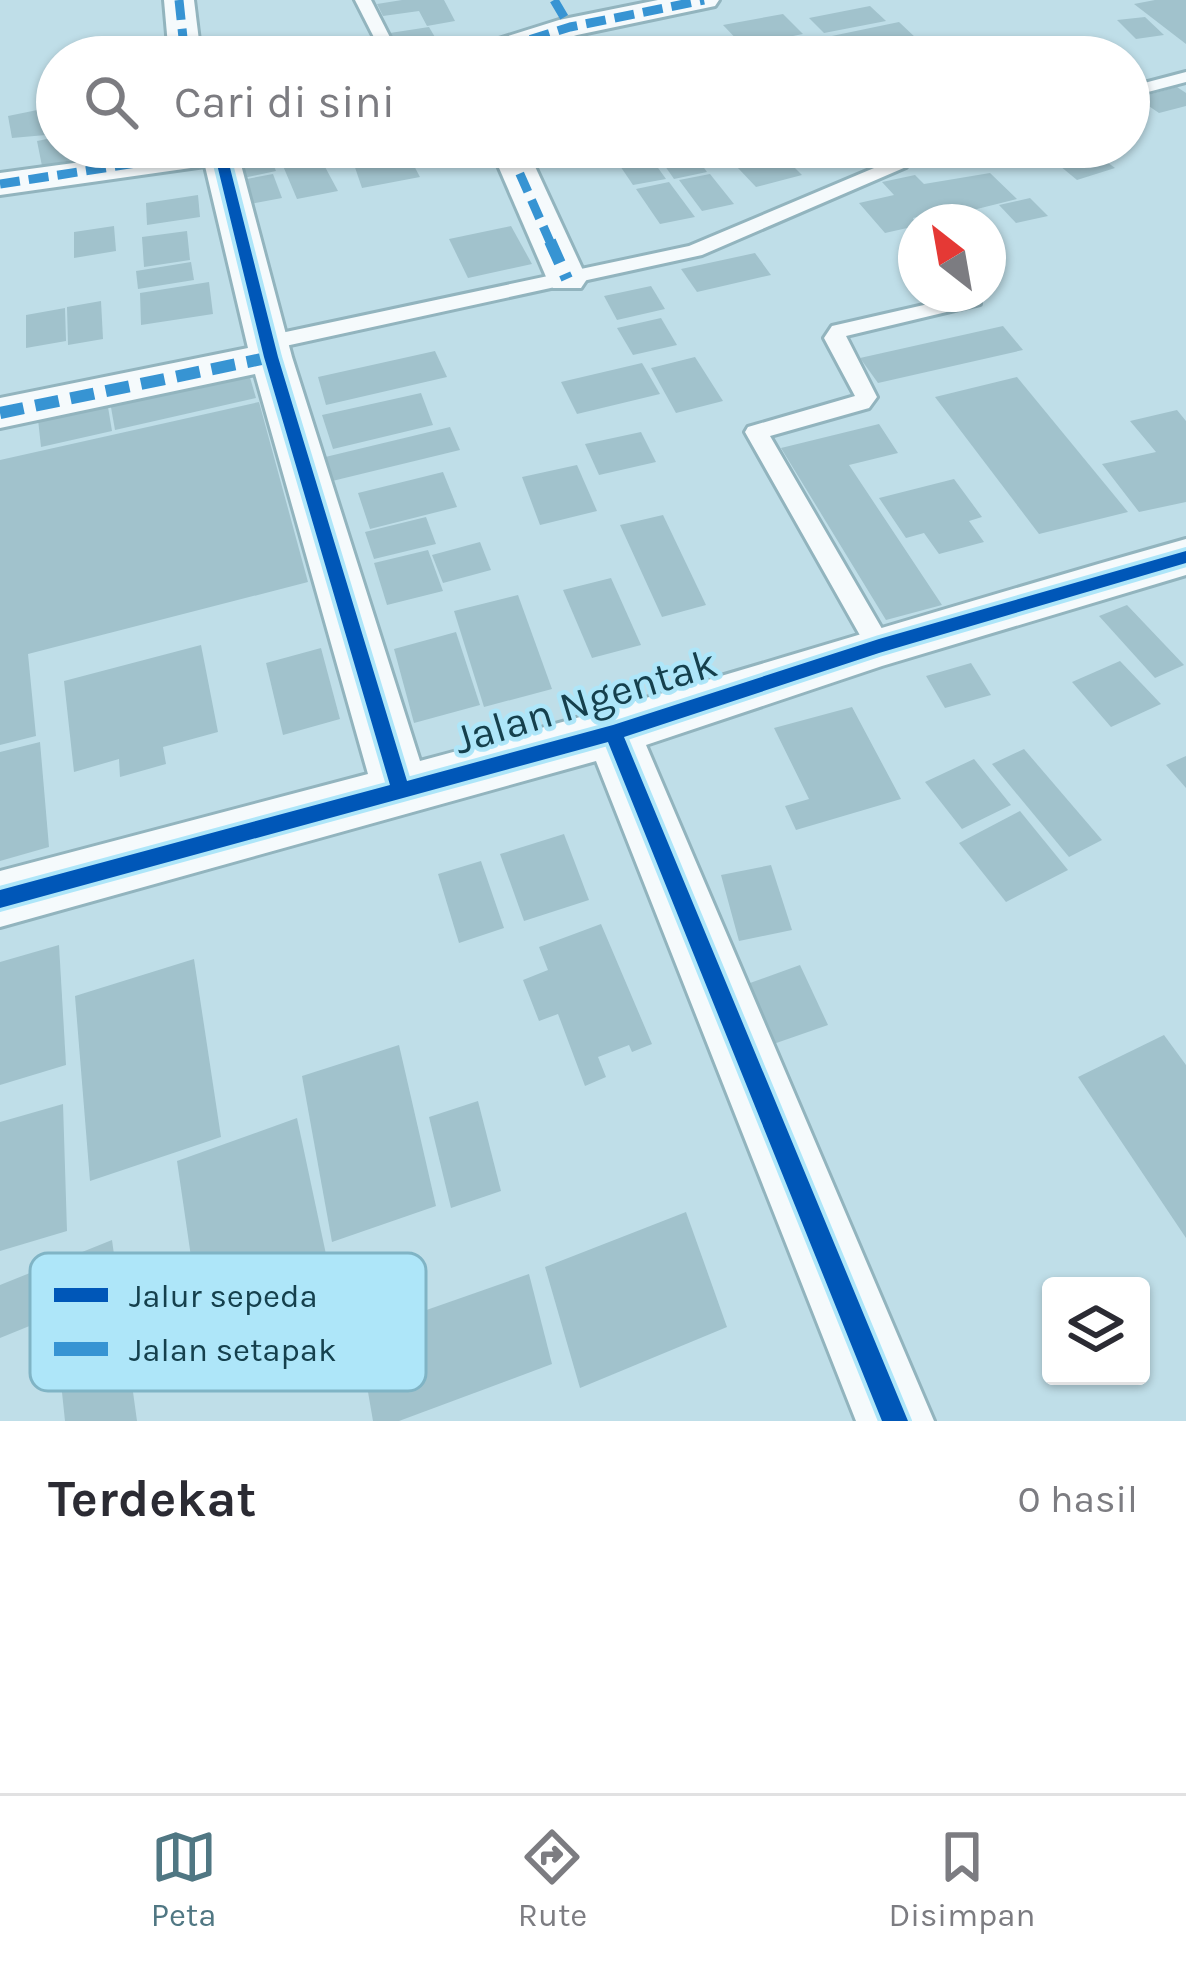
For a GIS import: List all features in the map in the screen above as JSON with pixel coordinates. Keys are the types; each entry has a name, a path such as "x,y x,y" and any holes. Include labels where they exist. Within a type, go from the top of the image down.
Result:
{"street":[{"path":"179,0 183,36"},
{"path":"517,36 562,13 704,0"},
{"path":"0,184 103,168"},
{"path":"217,168 401,791"},
{"path":"517,168 567,279"},
{"path":"0,413 269,350"},
{"name":"Jalan Ngentak","path":"0,898 613,733 879,646 1186,557"},
{"path":"613,733 896,1421"}],"lane":[{"path":"363,0 381,36"},
{"path":"1150,86 1186,77"},
{"path":"269,350 695,251 889,168"},
{"path":"879,646 756,432 861,403 866,397 834,338 839,331 921,312"}],"building":[{"path":"444,0 455,21 427,26 419,11 383,16 377,4"},
{"path":"1186,0 1186,44 1134,4"},
{"path":"870,6 886,21 824,33 809,18"},
{"path":"783,14 803,34 733,36 723,25"},
{"path":"1145,17 1164,35 1133,36 1117,20"},
{"path":"899,22 914,36 832,36"},
{"path":"429,27 434,36 392,36"},
{"path":"1177,87 1186,93 1186,106 1159,113 1150,107 1150,94"},
{"path":"36,110 36,136 12,138 8,116"},
{"path":"234,168 276,171 239,179"},
{"path":"284,168 326,168 338,191 297,199"},
{"path":"355,168 415,168 420,177 362,188"},
{"path":"621,168 658,168 666,179 633,185"},
{"path":"666,168 704,168 707,172 674,179"},
{"path":"738,168 795,168 802,175 756,187"},
{"path":"1062,168 1115,168 1077,180"},
{"path":"990,173 1017,199 997,204 898,204 898,230 885,233 859,203 894,195 882,182 915,175 924,184"},
{"path":"273,174 282,198 245,205 236,181"},
{"path":"710,174 734,204 702,211 679,180"},
{"path":"669,182 695,217 660,224 636,189"},
{"path":"198,195 200,217 147,225 146,203"},
{"path":"1030,198 1048,216 1016,223 1003,204"},
{"path":"114,226 116,251 74,258 74,232"},
{"path":"511,226 532,264 468,278 449,239"},
{"path":"187,231 190,260 144,267 142,237"},
{"path":"755,253 771,275 697,292 681,269"},
{"path":"191,262 194,280 138,289 136,271"},
{"path":"209,282 213,314 141,325 140,293"},
{"path":"651,286 665,309 617,320 604,296"},
{"path":"101,301 103,339 68,345 67,307"},
{"path":"65,308 66,341 26,348 26,315"},
{"path":"661,318 677,345 633,355 617,328"},
{"path":"1003,326 1023,350 878,383 860,358"},
{"path":"435,351 447,377 326,405 318,377"},
{"path":"695,357 723,401 676,413 651,368"},
{"path":"642,363 660,394 577,414 561,382"},
{"path":"247,367 256,398 115,430 109,396"},
{"path":"1017,377 1128,512 1039,534 935,397"},
{"path":"421,393 433,425 333,449 322,415"},
{"path":"106,395 112,431 41,447 37,410"},
{"path":"259,402 308,582 28,654 36,736 0,745 0,460"},
{"path":"1177,410 1186,421 1186,502 1139,512 1102,464 1156,452 1130,421"},
{"path":"879,424 898,453 849,465 942,605 886,620 781,448"},
{"path":"450,427 460,450 324,483 317,459"},
{"path":"641,432 656,462 599,475 585,444"},
{"path":"577,465 597,511 540,525 522,477"},
{"path":"443,472 457,507 370,529 358,493"},
{"path":"954,479 982,517 969,521 984,542 939,554 924,533 906,538 879,498"},
{"path":"663,515 706,605 662,617 620,525"},
{"path":"426,517 436,544 374,559 365,532"},
{"path":"480,542 491,570 443,583 432,555"},
{"path":"428,550 443,591 387,605 374,563"},
{"path":"611,578 641,645 592,658 563,590"},
{"path":"518,595 552,689 484,707 454,611"},
{"path":"1127,605 1184,665 1155,678 1099,616"},
{"path":"456,632 480,705 414,723 394,649"},
{"path":"201,645 218,732 163,747 166,764 120,777 119,759 74,772 64,681"},
{"path":"321,648 340,719 283,735 266,663"},
{"path":"1120,661 1161,704 1111,727 1072,682"},
{"path":"971,663 991,695 945,708 926,676"},
{"path":"852,707 901,799 796,830 785,806 809,799 774,728"},
{"path":"40,742 49,847 0,861 0,752"},
{"path":"1024,749 1102,840 1069,857 992,764"},
{"path":"1186,756 1186,788 1166,765"},
{"path":"974,759 1011,805 962,829 925,782"},
{"path":"1020,811 1068,870 1006,902 959,843"},
{"path":"564,834 589,900 524,921 500,854"},
{"path":"481,861 504,928 459,943 438,874"},
{"path":"771,865 792,930 739,941 721,875"},
{"path":"601,924 652,1044 632,1052 629,1045 598,1057 606,1077 585,1086 558,1014 539,1021 523,980 548,970 539,947"},
{"path":"59,945 66,1065 0,1085 0,962"},
{"path":"194,959 221,1137 90,1181 75,996"},
{"path":"800,965 828,1025 762,1048 736,988"},
{"path":"1164,1035 1186,1065 1186,1238 1078,1077"},
{"path":"399,1045 436,1206 332,1242 302,1076"},
{"path":"478,1101 501,1191 451,1208 429,1117"},
{"path":"63,1104 67,1231 0,1251 0,1122"},
{"path":"297,1118 326,1253 190,1253 177,1161"},
{"path":"686,1212 727,1327 580,1388 545,1267"},
{"path":"112,1240 114,1253 80,1253"},
{"path":"30,1273 30,1326 0,1338 0,1285"},
{"path":"529,1274 552,1364 399,1421 373,1421 368,1391 426,1391 426,1310"},
{"path":"62,1391 133,1391 137,1421 65,1421"}],"marked path":[{"path":"179,0 183,36"},
{"path":"554,0 570,27"},
{"path":"542,36 704,0"},
{"path":"0,184 104,168"},
{"path":"517,168 567,279"},
{"path":"0,413 271,357"}],"cycle path":[{"path":"224,168 271,357 401,791"},
{"path":"0,899 613,733 879,646 1186,557"},
{"path":"613,733 895,1421"}]}
